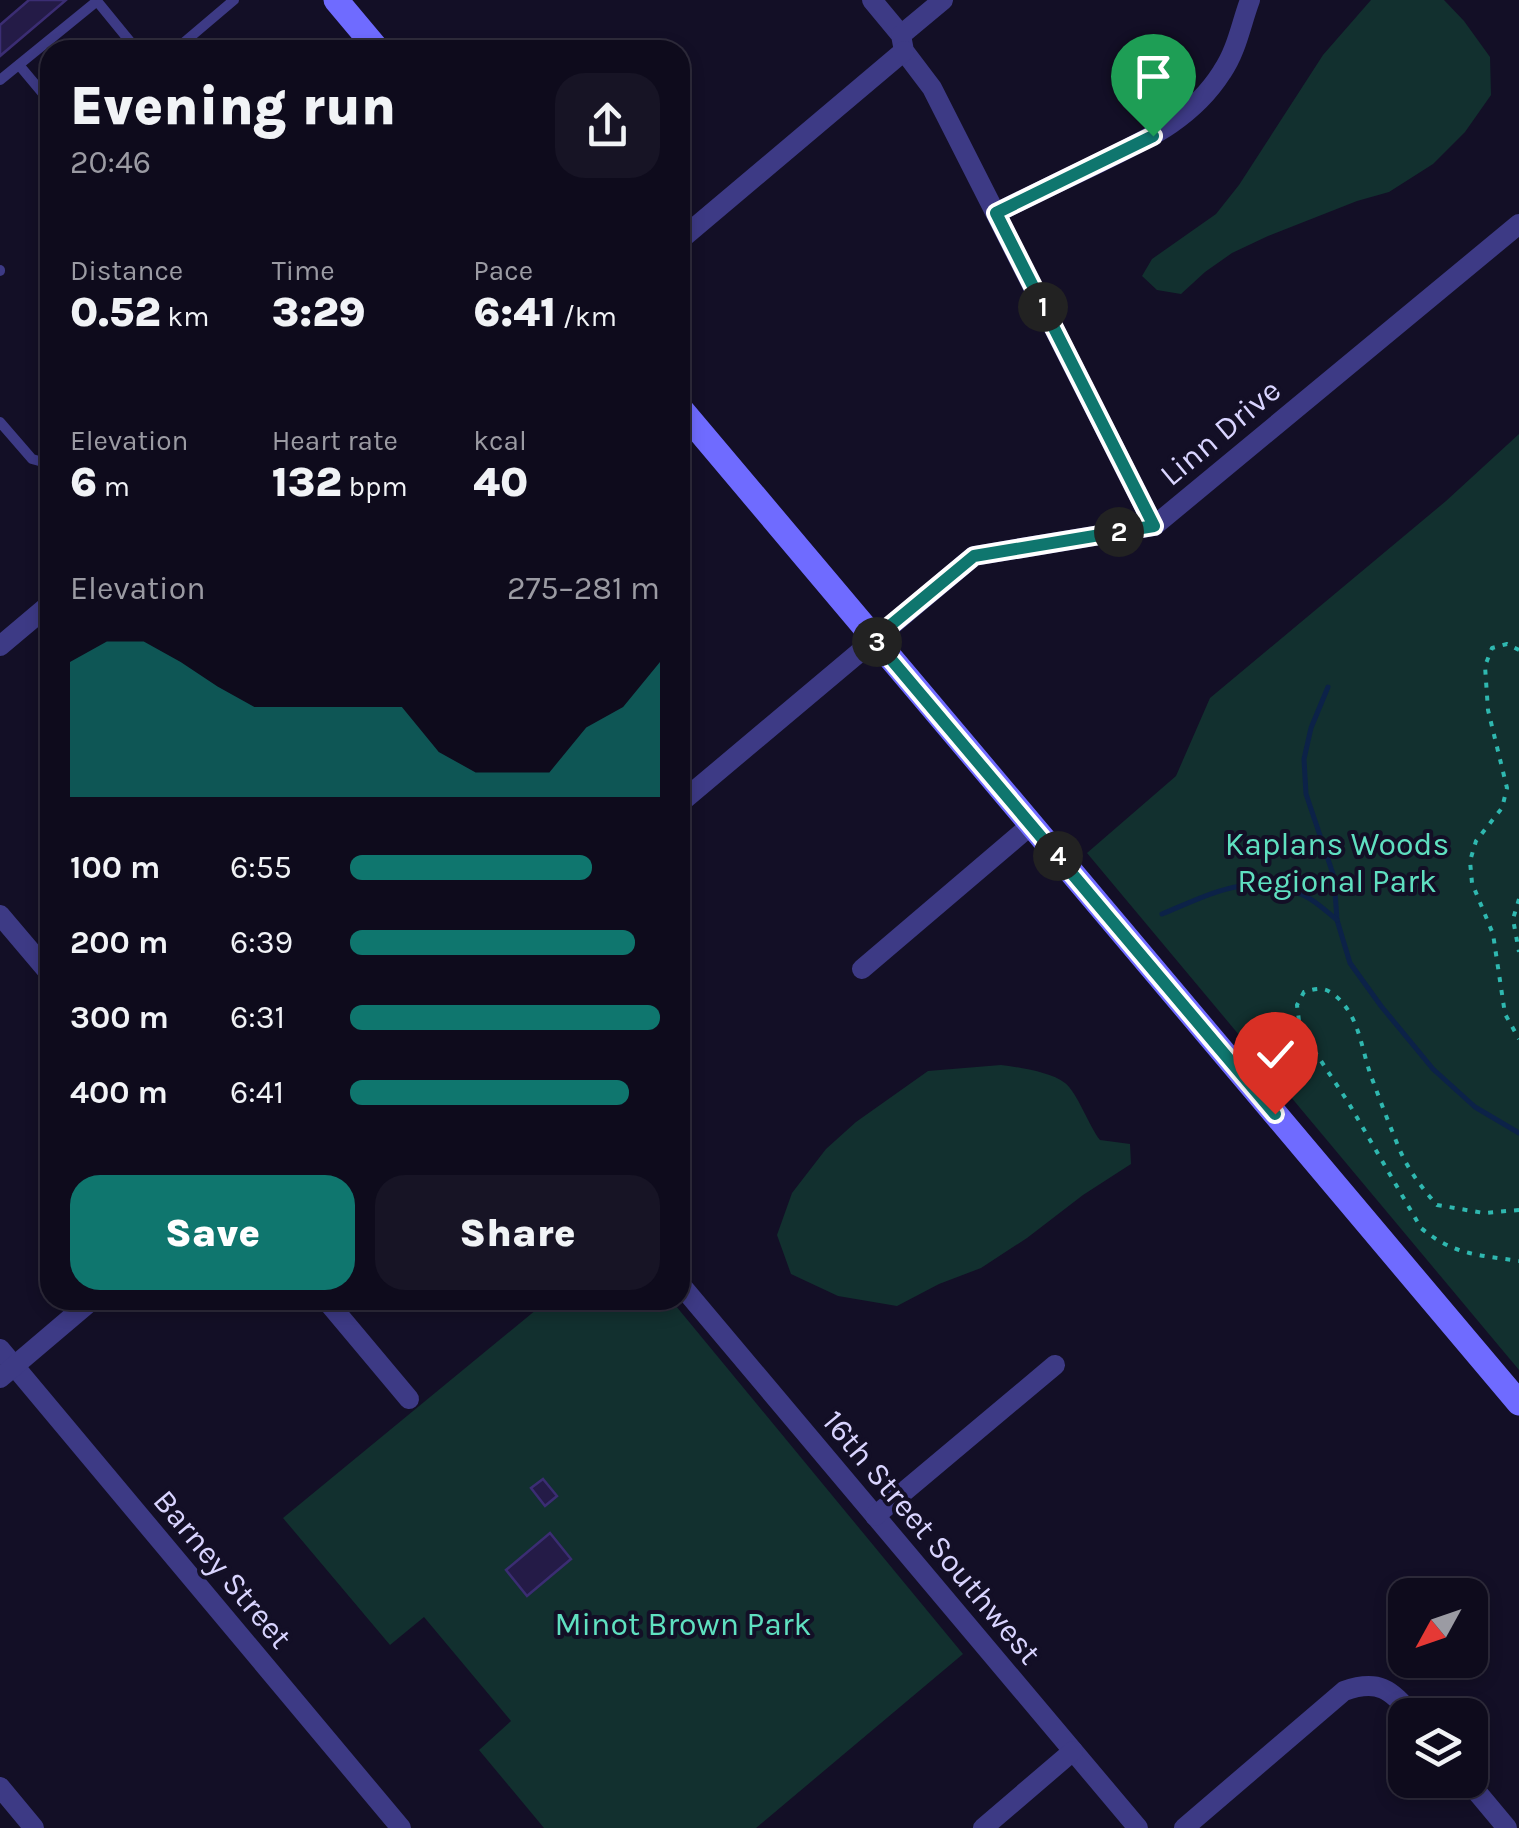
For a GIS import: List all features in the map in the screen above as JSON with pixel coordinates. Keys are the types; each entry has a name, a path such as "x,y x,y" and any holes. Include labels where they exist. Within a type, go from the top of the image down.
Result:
{"street":[{"path":"336,0 370,40"},
{"path":"872,0 932,88 1154,526"},
{"path":"690,231 903,43 943,0"},
{"path":"996,213 1153,136 1192,110 1225,68 1238,42 1250,0"},
{"name":"Linn Drive","path":"690,795 974,556 1154,526 1519,224"},
{"path":"690,429 874,639 1519,1404"},
{"path":"0,646 40,612"},
{"path":"862,970 1031,825"},
{"path":"0,915 40,962"},
{"name":"16th Street Southwest","path":"690,1296 1138,1828"},
{"path":"7,1372 80,1310"},
{"path":"334,1310 409,1399"},
{"name":"Barney Street","path":"0,1350 7,1372 400,1828"},
{"path":"876,1516 1056,1365"},
{"path":"1184,1828 1344,1691 1377,1686 1396,1698"},
{"path":"983,1828 1073,1751"},
{"path":"0,1787 34,1828"},
{"path":"1481,1798 1507,1828"}],"lane":[{"path":"187,40 234,0"},
{"path":"49,40 96,1 128,40"},
{"path":"0,80 40,48"},
{"path":"19,65 40,90"},
{"path":"0,422 32,459 40,461"}],"path":[{"path":"1519,650 1508,644 1492,648 1484,666 1488,710 1507,788 1502,808 1476,841 1470,862 1472,883 1493,934 1505,1014 1519,1039"},
{"path":"1519,899 1512,919 1519,952"},
{"path":"1519,1210 1484,1213 1438,1206 1401,1152 1347,1008 1332,993 1320,988 1304,992 1297,1004 1300,1029 1348,1102 1421,1228 1458,1252 1519,1261"}],"green space":[{"path":"1371,0 1444,0 1490,57 1491,95 1465,132 1433,164 1389,192 1357,201 1232,253 1181,294 1157,290 1142,276 1152,259 1216,214 1323,55"},
{"name":"Kaplans Woods Regional Park","path":"1519,434 1519,1370 1087,853 1176,776 1210,698 1446,501"},
{"path":"1001,1065 1043,1073 1065,1083 1100,1140 1130,1144 1131,1164 981,1268 897,1306 838,1296 791,1274 777,1235 792,1193 826,1149 856,1122 928,1071"},
{"name":"Minot Brown Park","path":"536,1310 679,1310 963,1654 756,1828 544,1828 479,1750 511,1721 424,1617 390,1645 283,1518"}],"building":[{"path":"29,0 66,0 0,56 0,25"},
{"path":"543,1479 557,1496 545,1506 531,1488"},
{"path":"550,1533 571,1559 527,1596 506,1570"}],"waterway":[{"path":"1328,687 1311,728 1304,759 1306,794 1334,877 1337,920 1350,963 1433,1069 1475,1107 1519,1133"},
{"path":"1162,914 1232,888 1267,885 1305,896 1337,920"}],"route":[{"path":"1153,136 996,213 1154,526 974,556 874,639 1275,1114"}]}
